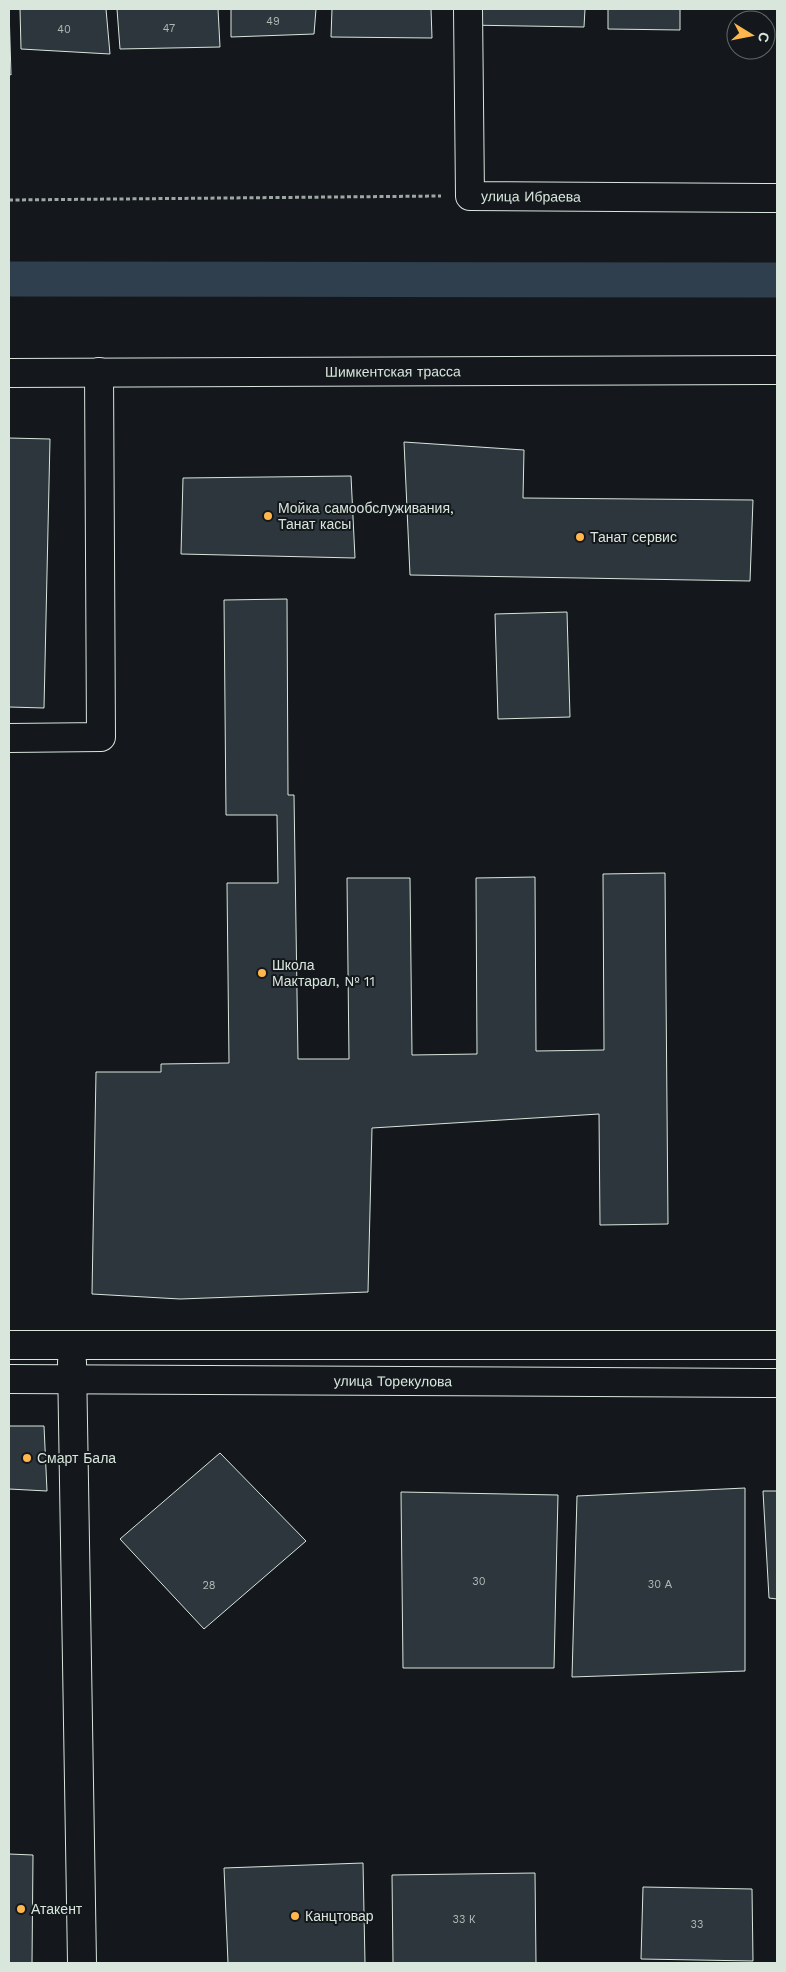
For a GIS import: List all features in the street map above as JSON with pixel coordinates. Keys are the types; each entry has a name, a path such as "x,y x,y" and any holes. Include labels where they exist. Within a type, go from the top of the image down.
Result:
{"street":[{"name":"улица Ибраева","path":"468,9 470,196 777,198"},
{"name":"Шимкентская трасса","path":"9,373 777,370"},
{"path":"9,738 101,737 99,372"},
{"path":"9,1345 777,1345"},
{"path":"72,1345 82,1963"},
{"name":"улица Торекулова","path":"9,1379 777,1382"}],"path":[{"path":"9,200 470,196"}],"building":[{"path":"9,9 11,75 9,74"},
{"path":"20,9 106,9 110,54 21,49"},
{"path":"117,9 218,9 220,47 120,49"},
{"path":"231,9 316,9 314,34 231,37"},
{"path":"332,9 431,9 432,38 331,37"},
{"path":"466,9 585,9 584,27 465,25"},
{"path":"608,9 680,9 680,30 608,29"},
{"path":"9,438 50,439 44,708 9,707"},
{"name":"Танат сервис","path":"404,442 524,450 523,498 753,500 750,581 410,575"},
{"name":"Мойка самообслуживания, Танат касы","path":"351,476 355,558 181,554 183,478"},
{"name":"Школа Мактарал, № 11","path":"287,599 288,795 294,795 298,1059 349,1059 347,878 410,878 412,1055 477,1054 476,878 535,877 536,1051 604,1050 603,874 665,873 668,1224 600,1225 599,1114 372,1128 368,1292 180,1299 92,1294 96,1072 161,1072 161,1064 229,1063 227,883 278,883 277,815 226,815 224,600"},
{"path":"567,612 570,717 498,719 495,614"},
{"name":"Смарт Бала","path":"9,1426 44,1426 47,1491 9,1489"},
{"path":"220,1453 306,1541 204,1629 120,1539"},
{"path":"745,1488 745,1671 572,1677 577,1496"},
{"path":"763,1491 777,1491 777,1599 769,1598"},
{"path":"401,1492 558,1495 554,1668 403,1668"},
{"name":"Атакент","path":"9,1854 33,1855 32,1963 9,1963"},
{"name":"Канцтовар","path":"363,1863 365,1963 228,1963 224,1868"},
{"path":"535,1873 536,1963 393,1963 392,1875"},
{"path":"643,1887 752,1889 753,1961 641,1959"}],"waterway":[{"path":"9,279 777,280"}],"place":[{"name":"Мойка самообслуживания, Танат касы","path":"268,516"},
{"name":"Танат сервис","path":"580,537"},
{"name":"Школа Мактарал, № 11","path":"262,973"},
{"name":"Смарт Бала","path":"27,1458"},
{"name":"Атакент","path":"21,1909"},
{"name":"Канцтовар","path":"295,1916"}]}
